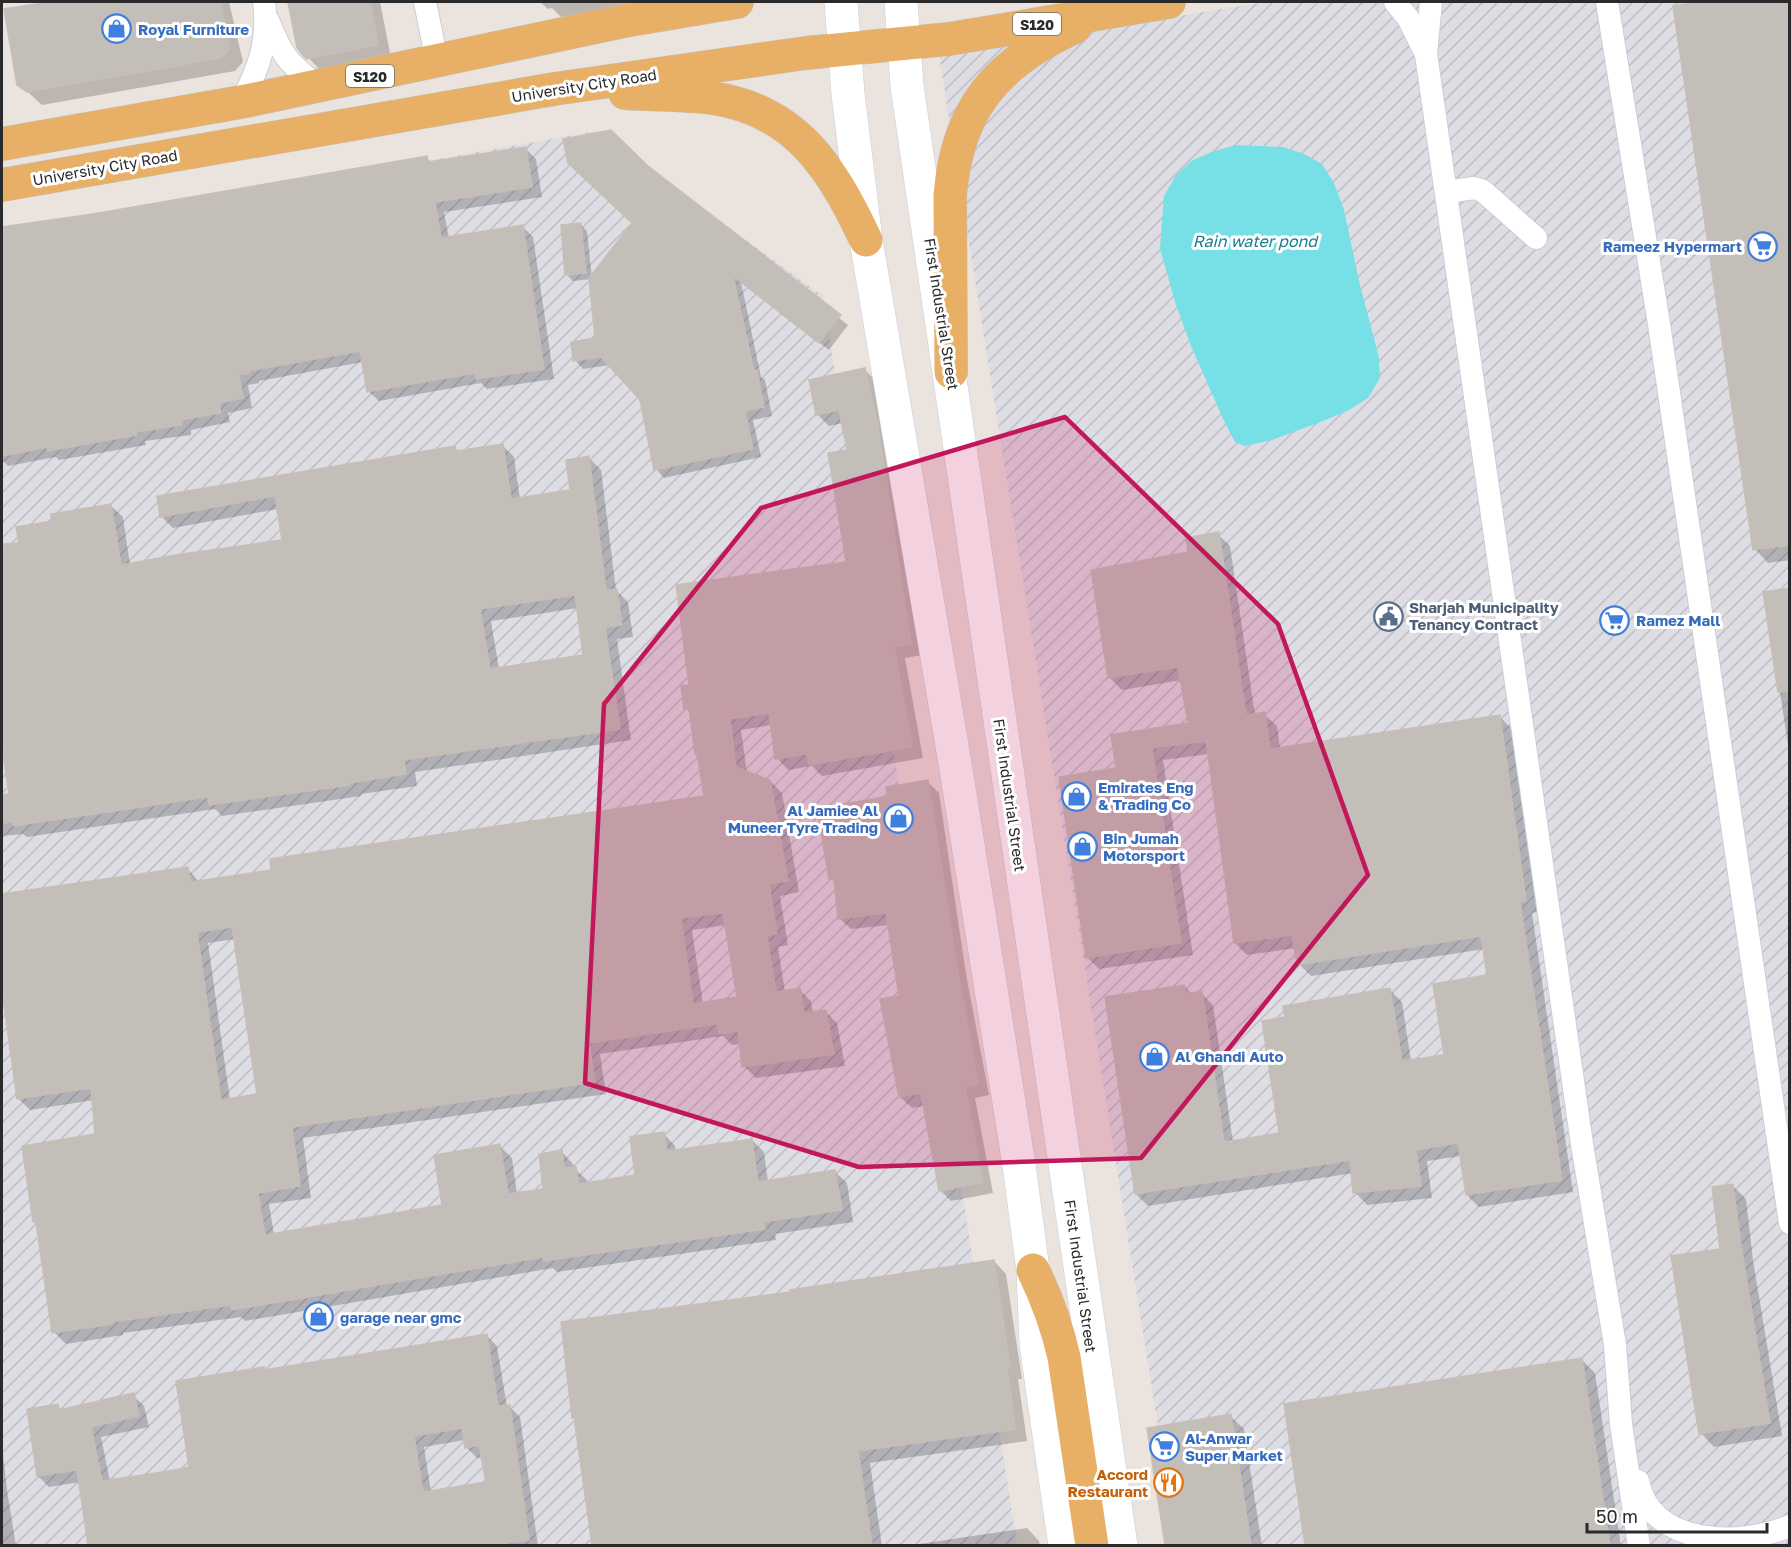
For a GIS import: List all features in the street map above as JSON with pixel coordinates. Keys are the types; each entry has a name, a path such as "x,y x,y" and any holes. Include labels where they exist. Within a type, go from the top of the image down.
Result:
{"main road":[{"path":"624,21 679,2"},
{"name":"S120","path":"2,144 319,87 624,21 738,2"},
{"path":"841,2 844,49 866,240 960,793 1019,1166 1033,1270 1036,1344 1065,1545"},
{"name":"First Industrial Street","path":"901,2 907,86 951,372 1007,776 1121,1545"},
{"name":"University City Road","path":"2,185 554,88 844,49 949,39 1169,2"},
{"path":"951,372 950,196 954,162 967,121 980,99 1000,74 1024,54 1051,38 1109,11"},
{"path":"554,88 712,98 738,104 763,114 785,126 818,159 845,196 866,240"},
{"path":"1033,1270 1047,1298 1059,1337 1092,1545"}],"street":[{"path":"425,2 437,61"},
{"path":"1395,2 1408,18 1426,54"},
{"path":"1431,2 1426,54 1582,1144 1615,1345 1621,1424 1639,1545"},
{"path":"1607,2 1659,324 1790,1223"},
{"path":"265,9 283,55 299,72 319,87"},
{"path":"241,102 260,65 265,9"},
{"path":"1446,192 1474,188 1483,191 1536,238"},
{"path":"1621,1424 1634,1443 1639,1484 1645,1502 1657,1518 1673,1530 1696,1540 1719,1545 1768,1538 1790,1526"}],"highlighted area":[{"path":"1065,417 1278,624 1368,875 1141,1158 859,1167 585,1083 604,704 761,508"}],"shaded area":[{"path":"1265,2 1789,2 1789,1545 1177,1545 939,55"},
{"path":"597,131 823,296 1017,1545 2,1546 2,236"}],"water":[{"name":"Rain water pond","path":"1237,145 1283,147 1304,154 1322,164 1334,183 1344,210 1379,358 1380,378 1368,398 1349,410 1272,440 1244,446 1235,442 1191,346 1176,305 1160,249 1164,196 1176,175 1193,160"}],"building":[{"name":"Royal Furniture","path":"50,2 220,2 230,48 221,58 27,92 17,85 4,9"},
{"path":"288,2 370,2 378,45 306,59 297,48"},
{"path":"1699,2 1790,2 1790,545 1753,550 1673,6"},
{"path":"611,130 648,166 841,315 819,343 733,276 764,407 745,411 753,449 654,470 640,400 601,357 573,361 571,342 595,338 589,278 632,223 568,163 563,139"},
{"path":"526,147 532,187 435,202 441,238 523,225 544,369 476,379 475,373 367,392 360,351 249,371 250,373 239,375 243,398 219,403 221,413 181,420 182,425 136,432 137,435 48,451 47,447 2,456 2,227 93,214 427,156 428,162"},
{"path":"581,223 586,273 565,275 561,225"},
{"path":"865,368 879,433 911,644 894,646 912,747 809,765 807,754 775,759 769,713 730,719 736,767 770,780 788,881 769,884 777,934 767,936 776,992 800,988 804,1013 826,1010 834,1054 742,1067 738,1031 719,1034 717,1024 589,1043 595,1082 292,1127 300,1186 258,1193 265,1235 442,1205 434,1155 500,1144 508,1194 543,1189 539,1154 562,1150 564,1168 576,1167 579,1184 635,1175 630,1137 664,1132 667,1151 752,1139 758,1182 835,1170 842,1210 764,1222 765,1229 544,1261 543,1257 232,1310 231,1305 52,1333 22,1146 95,1134 91,1088 17,1099 2,991 2,894 188,867 191,882 271,870 270,859 704,796 697,754 695,754 689,708 684,709 681,686 689,685 676,585 846,562 828,453 847,450 839,410 816,415 809,380","holes":["723,913 737,997 693,1004 681,918","232,927 257,1094 221,1100 197,932"]},
{"path":"503,444 511,499 570,490 566,460 589,456 606,590 617,589 622,625 605,627 620,729 404,760 406,774 350,783 350,785 209,805 208,797 14,826 13,822 2,823 2,795 9,794 2,745 2,544 19,543 16,527 52,521 51,514 111,504 121,565 282,540 275,496 160,517 157,496 455,446 456,451","holes":["575,595 583,655 490,669 480,609"]},
{"path":"1219,532 1246,715 1265,712 1270,749 1500,715 1526,901 1520,902 1562,1180 1466,1195 1458,1143 1416,1150 1421,1186 1353,1193 1350,1160 1135,1194 1105,997 1184,985 1186,994 1202,991 1224,1142 1279,1133 1262,1021 1285,1017 1283,1006 1390,988 1402,1061 1444,1055 1433,984 1487,975 1481,936 1297,965 1292,935 1234,943 1206,741 1152,748 1181,943 1086,958 1059,777 1116,768 1111,735 1188,723 1178,667 1108,678 1091,570 1188,552 1186,538"},
{"path":"1790,588 1790,691 1778,692 1763,592"},
{"path":"928,780 978,1084 965,1087 983,1182 939,1191 921,1093 899,1097 880,999 899,996 886,913 838,919 834,878 829,879 817,809 888,796 886,787"},
{"path":"1733,1184 1770,1423 1699,1434 1671,1256 1720,1249 1712,1187"},
{"path":"994,1260 1010,1366 1007,1367 1015,1429 858,1451 872,1545 592,1545 574,1417 572,1418 561,1322 790,1292 790,1290"},
{"path":"487,1334 498,1406 510,1405 529,1540 493,1545 88,1545 77,1470 37,1476 27,1409 58,1404 59,1410 134,1393 139,1416 91,1427 102,1481 169,1471 189,1467 176,1381 264,1367 264,1370","holes":["462,1428 465,1448 479,1445 486,1482 423,1492 414,1436"]},
{"path":"1582,1358 1610,1545 1305,1545 1284,1404"},
{"path":"1231,1414 1251,1545 1165,1545 1147,1428"}],"place":[{"name":"Royal Furniture","path":"117,29"},
{"name":"Rameez Hypermart","path":"1763,246"},
{"name":"Sharjah Municipality Tenancy Contract","path":"1388,616"},
{"name":"Ramez Mall","path":"1615,620"},
{"name":"Emirates Eng & Trading Co","path":"1077,796"},
{"name":"Al Jamiee Al Muneer Tyre Trading","path":"899,819"},
{"name":"Bin Jumah Motorsport","path":"1082,847"},
{"name":"Al Ghandi Auto","path":"1154,1056"},
{"name":"garage near gmc","path":"319,1317"},
{"name":"Al-Anwar Super Market","path":"1164,1447"},
{"name":"Accord Restaurant","path":"1169,1483"}]}
